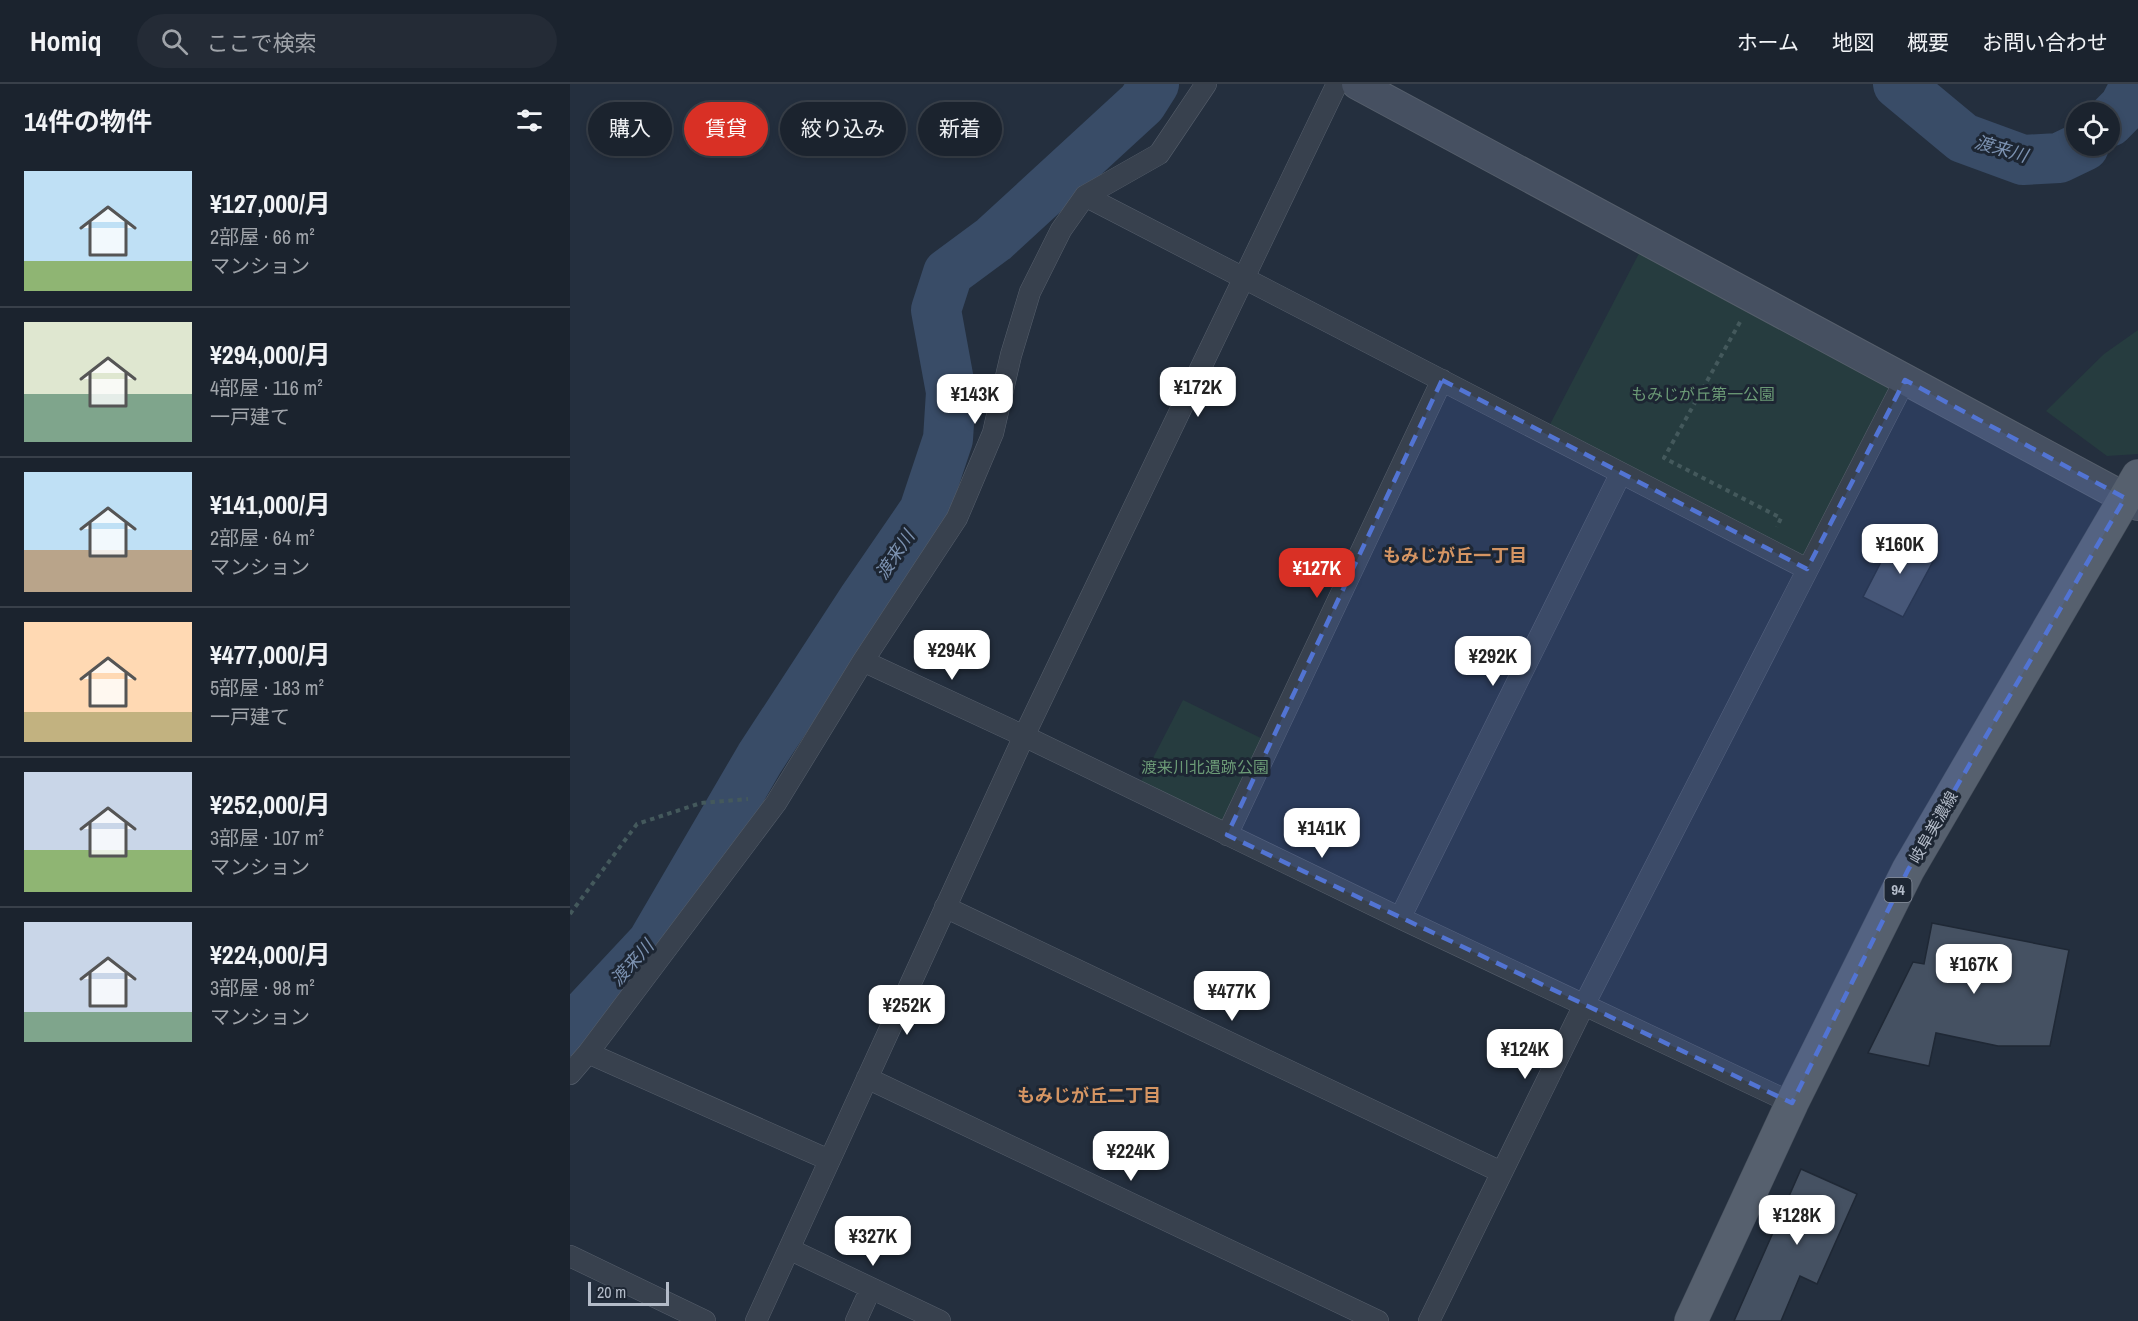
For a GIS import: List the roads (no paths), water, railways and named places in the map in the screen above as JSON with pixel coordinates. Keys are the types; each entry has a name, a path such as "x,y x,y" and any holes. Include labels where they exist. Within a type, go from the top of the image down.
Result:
{"main road":[{"name":"岐阜美濃線","path":"1691,1321 1792,1103 1908,870 2134,493"}],"street":[{"path":"570,1074 776,803 864,661 957,518 993,433 1011,355 1030,292 1061,230 1085,196 1159,154 1206,84"},
{"path":"756,1321 1024,736 1336,84"},
{"path":"1357,84 1905,380 2134,493"},
{"path":"1085,196 1807,569"},
{"path":"1227,835 1442,380"},
{"path":"1429,1321 1584,1005 1905,380"},
{"path":"1400,918 1621,473"},
{"path":"864,661 1792,1103"},
{"path":"945,907 1501,1172"},
{"path":"588,1053 829,1160"},
{"path":"867,1078 1378,1321"},
{"path":"789,1249 940,1321"},
{"path":"570,1257 705,1321"},
{"path":"856,1321 871,1288"}],"waterway":[{"name":"渡来川","path":"570,1031 652,943 760,758 924,511 948,439 951,392 936,310 948,273 994,239 1142,103 1154,84"},
{"name":"渡来川","path":"1898,84 1963,138 2023,160 2059,158 2066,155"},
{"name":"渡来川","path":"2120,111 2136,84"}],"district":[{"name":"もみじが丘一丁目","path":"1455,556"},
{"name":"もみじが丘二丁目","path":"1089,1096"}],"park label":[{"name":"もみじが丘第一公園","path":"1703,394"},
{"name":"渡来川北遺跡公園","path":"1205,767"}]}
